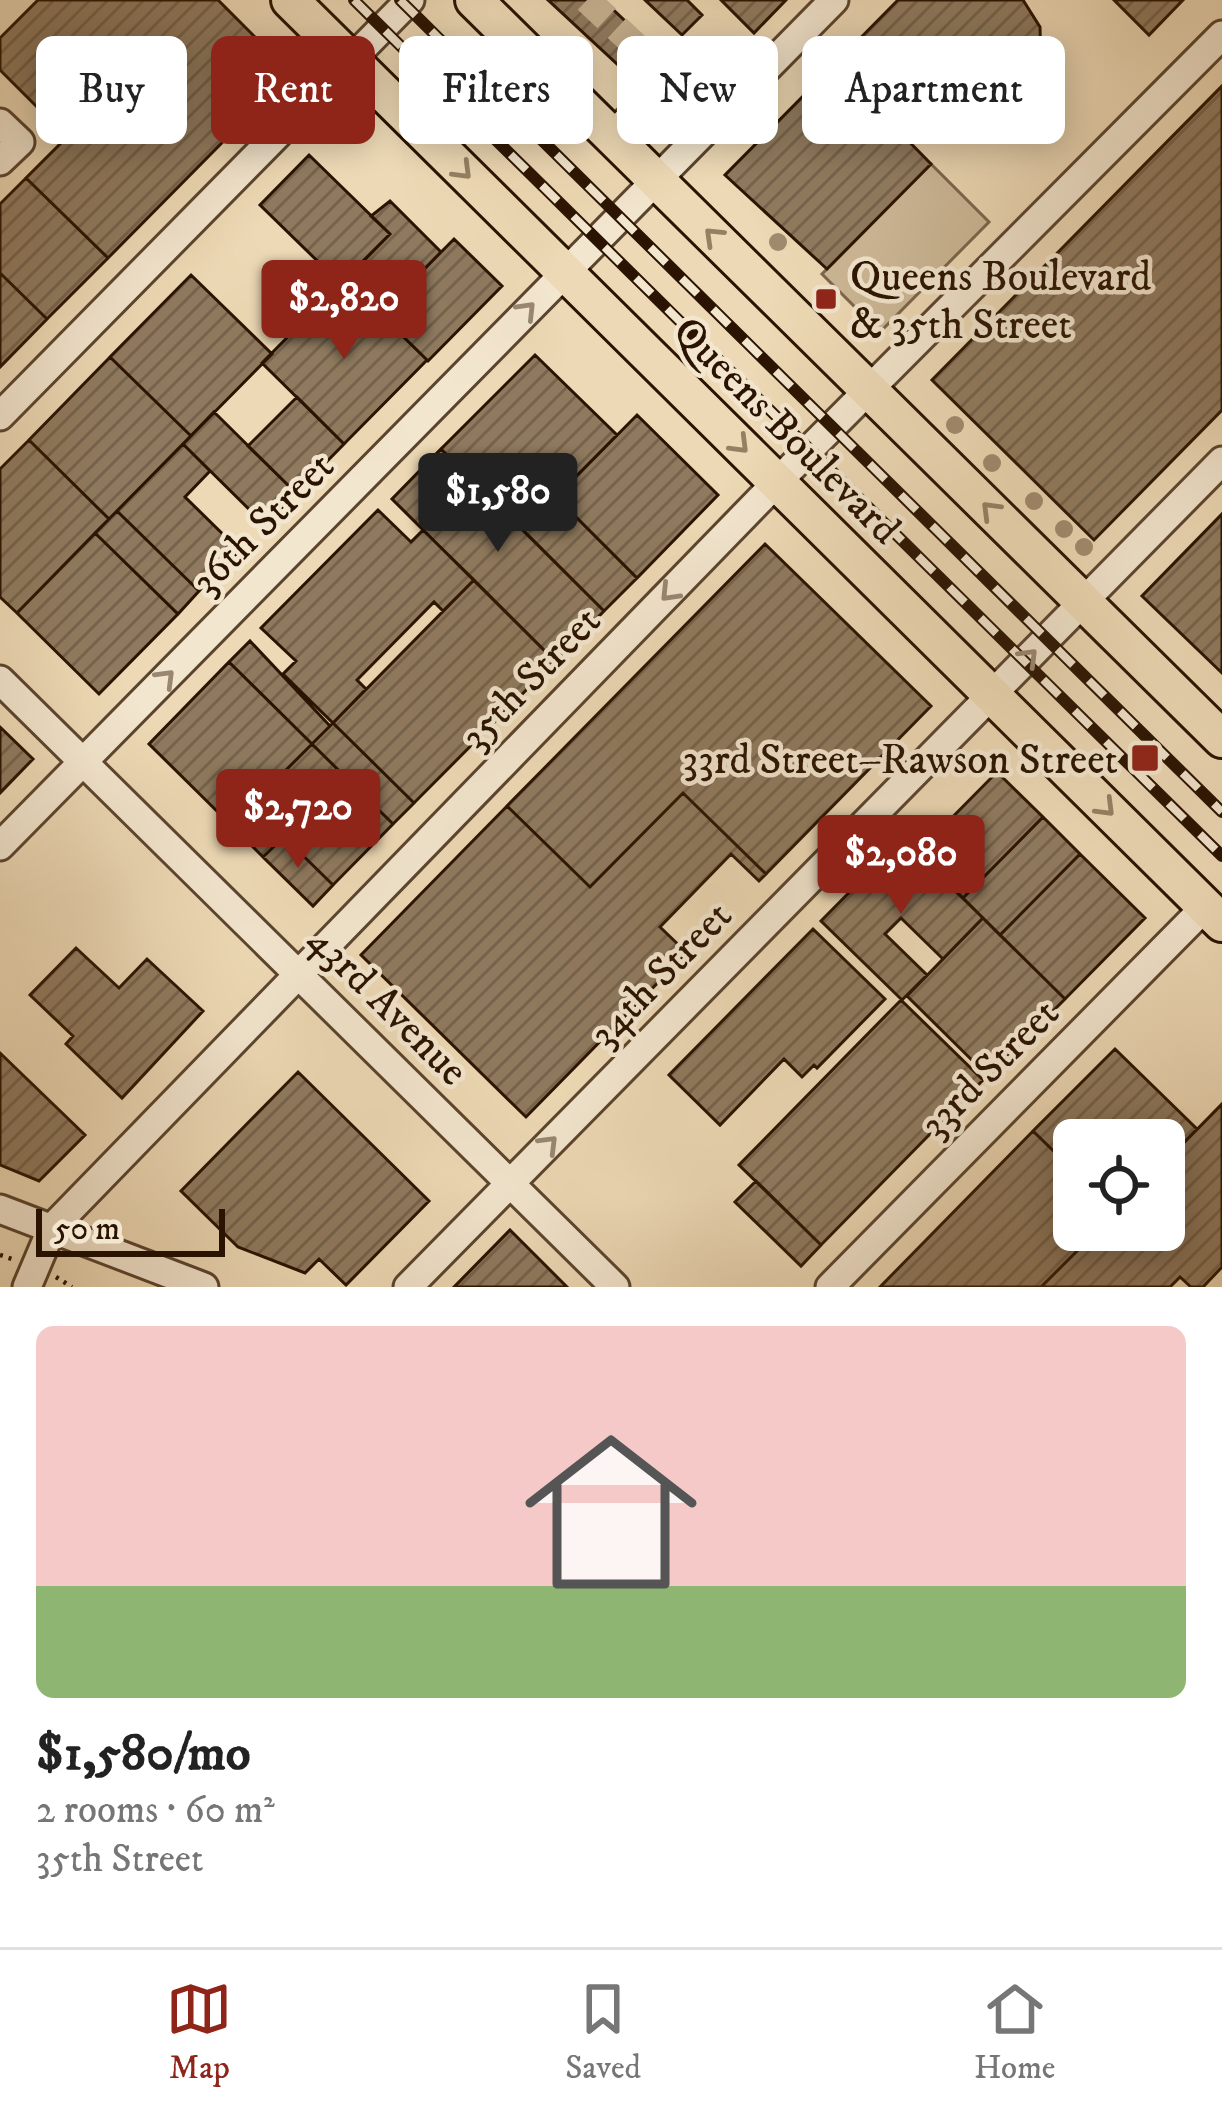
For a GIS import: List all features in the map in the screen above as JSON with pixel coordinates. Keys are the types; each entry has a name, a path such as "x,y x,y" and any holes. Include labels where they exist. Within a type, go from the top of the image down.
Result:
{"main road":[{"name":"Queens Boulevard","path":"290,0 326,36"},
{"name":"Queens Boulevard","path":"489,5 612,136 1222,740"},
{"name":"Queens Boulevard","path":"375,85 1214,914"}],"street":[{"path":"374,36 410,0"},
{"name":"36th Street","path":"0,846 834,0"},
{"name":"35th Street","path":"52,1228 777,482 1222,35"},
{"path":"0,123 20,142 0,161"},
{"path":"612,136 617,131"},
{"path":"0,416 267,144"},
{"name":"34th Street","path":"408,1287 1222,461"},
{"name":"43rd Avenue","path":"0,680 615,1287"},
{"name":"33rd Street","path":"830,1287 1214,914"},
{"path":"0,1209 204,1287"},
{"path":"27,1287 52,1228"}],"path":[{"path":"56,1277 71,1287"}],"shaded area":[{"path":"931,164 989,222 880,332 822,274"}],"building":[{"path":"38,0 218,0 254,36 211,36 211,144 221,144 108,258 26,178 60,144 187,144 187,36 36,36 36,106 0,70 0,38"},
{"path":"548,0 603,0 641,36 617,36 617,64 593,42 593,36 587,36"},
{"path":"645,0 687,0 702,15 682,35"},
{"path":"721,0 786,0 754,33"},
{"path":"898,0 1023,0 1040,27 1040,36 862,36"},
{"path":"1114,0 1183,0 1149,35"},
{"path":"1222,86 1222,410 1094,540 932,380"},
{"path":"802,97 802,144 911,144 931,164 827,269 725,175 756,144 778,144 778,121"},
{"path":"309,155 390,234 341,284 260,205"},
{"path":"26,178 108,258 47,319 0,273 0,204"},
{"path":"390,201 441,252 380,314 345,279 390,234 371,216"},
{"path":"454,239 502,286 428,361 380,314"},
{"path":"0,273 47,319 0,367"},
{"path":"191,275 272,354 191,436 110,357"},
{"path":"345,279 427,360 344,444 262,363"},
{"path":"535,355 617,435 523,530 441,449"},
{"path":"110,357 191,436 109,519 29,440"},
{"path":"297,397 344,444 296,493 248,446"},
{"path":"214,412 296,493 265,525 183,444"},
{"path":"637,415 718,495 637,578 556,497"},
{"path":"29,440 109,519 17,613 0,597 0,469"},
{"path":"183,444 210,471 185,497 240,551 199,591 117,511"},
{"path":"441,449 604,611 555,661 392,499"},
{"path":"556,497 637,578 604,611 523,530"},
{"path":"378,510 411,542 423,530 474,580 443,611 434,602 357,680 366,689 333,723 283,674 296,661 261,628"},
{"path":"117,511 199,591 178,614 95,533"},
{"path":"1222,514 1222,673 1142,596"},
{"path":"95,533 178,614 99,694 17,613"},
{"path":"765,544 931,706 766,874 683,793 590,887 507,806"},
{"path":"474,580 555,661 414,803 333,723"},
{"path":"250,641 330,726 312,744 229,662"},
{"path":"229,662 312,744 231,825 149,744"},
{"path":"333,723 414,803 393,824 312,744"},
{"path":"0,727 33,759 0,793"},
{"path":"312,744 393,824 333,885 284,837 263,857 231,825"},
{"path":"997,772 1043,817 963,898 917,853"},
{"path":"683,793 766,874 759,881 731,854 660,927 687,953 526,1117 361,955 507,806 590,887"},
{"path":"1043,817 1080,854 1000,935 963,898"},
{"path":"919,822 934,836 917,853 902,839"},
{"path":"284,837 333,885 313,906 263,857"},
{"path":"902,839 983,918 943,959 901,918 885,934 927,975 902,1000 821,921"},
{"path":"1080,854 1145,918 1065,999 1000,935"},
{"path":"983,918 1065,999 988,1076 907,996"},
{"path":"813,929 885,999 817,1068 814,1065 802,1077 784,1059 720,1125 669,1075"},
{"path":"76,948 119,988 147,959 203,1011 122,1098 66,1044 73,1036 30,995"},
{"path":"901,1000 983,1080 821,1245 739,1165"},
{"path":"1115,1049 1197,1129 1185,1141 1185,1119 1053,1119 1053,1151 1033,1131"},
{"path":"0,1053 85,1135 39,1181 0,1165"},
{"path":"298,1072 429,1201 346,1285 319,1259 305,1273 238,1247 181,1191"},
{"path":"1222,1104 1222,1267 1203,1287 1191,1287 1180,1277 1170,1287 1041,1287 1077,1251 1185,1251 1185,1142"},
{"path":"1033,1131 1053,1151 1053,1251 1077,1251 1041,1287 880,1287"},
{"path":"756,1181 821,1245 801,1266 735,1202"},
{"path":"510,1230 567,1287 454,1287"}],"tunnel":[{"path":"587,0 625,36"}],"railway":[{"path":"354,0 1222,856"},
{"path":"400,0 1222,812"}],"place":[{"name":"Queens Boulevard & 35th Street","path":"826,299"},
{"name":"33rd Street–Rawson Street","path":"1145,758"}]}
